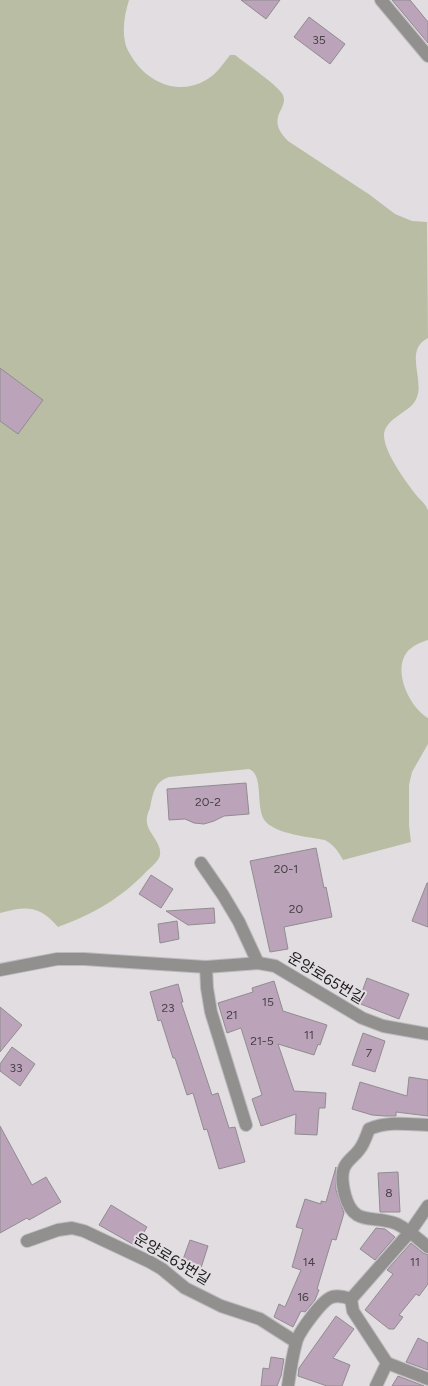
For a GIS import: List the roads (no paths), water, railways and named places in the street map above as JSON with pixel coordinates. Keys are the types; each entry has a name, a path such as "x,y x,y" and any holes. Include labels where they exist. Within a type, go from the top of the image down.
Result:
{"lane":[{"path":"381,0 428,56"},
{"path":"200,863 223,895 239,922 258,963"},
{"name":"운양로65번길","path":"0,970 57,959 84,959 206,968 258,963 275,966 362,1018 383,1026 428,1034"},
{"path":"206,968 211,1012 246,1125"},
{"path":"428,1125 378,1125 369,1129 358,1152 348,1160 343,1169 347,1203 353,1213 364,1219 395,1223 410,1232 428,1247"},
{"path":"351,1299 410,1232 428,1206"},
{"name":"운양로63번길","path":"27,1241 58,1230 72,1228 84,1231 162,1268 185,1288 221,1306 260,1319 296,1342"},
{"path":"288,1386 296,1342 313,1316 330,1297 340,1296 351,1299"},
{"path":"351,1299 353,1311 387,1363 428,1379"},
{"path":"376,1386 387,1363"}]}
